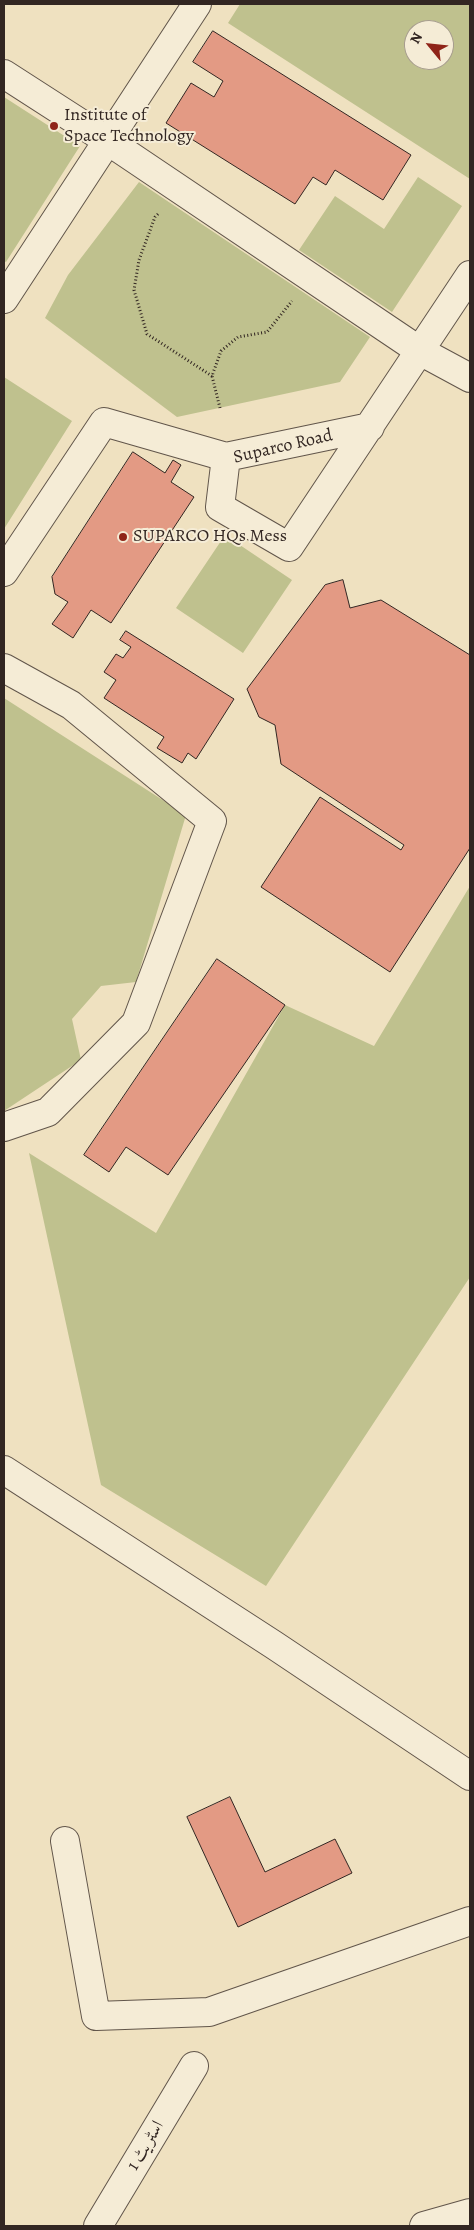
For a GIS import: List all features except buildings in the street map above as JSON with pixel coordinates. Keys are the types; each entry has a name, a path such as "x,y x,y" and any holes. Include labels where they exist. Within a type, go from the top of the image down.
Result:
{"street":[{"path":"5,292 108,141 197,4"},
{"path":"4,74 179,188 420,350 470,378"},
{"name":"Suparco Road","path":"370,427 226,457 220,507 290,547 370,427 470,275"},
{"path":"4,572 104,422 226,457"},
{"path":"4,668 71,705 212,821 136,1023 48,1112 4,1127"},
{"path":"4,1470 274,1645 470,1776"},
{"path":"65,1841 96,2016 209,2012 470,1921"},
{"name":"اسٹریٹ 1","path":"98,2226 194,2066"},
{"path":"424,2226 470,2213"}],"path":[{"path":"179,188 170,203 154,217 139,260 134,290 148,334 212,376"},
{"path":"220,408 212,376 221,351 238,337 267,332 310,276"}],"green space":[{"path":"240,4 470,4 470,179 228,23"},
{"path":"4,97 80,146 6,262 4,261"},
{"path":"418,177 462,206 392,312 299,250 335,196 384,229"},
{"path":"139,182 370,337 340,382 177,417 45,318 68,275"},
{"path":"4,377 72,421 4,529"},
{"path":"225,535 292,580 243,653 176,608"},
{"path":"4,698 186,815 136,982 101,986 72,1019 81,1060 4,1111"},
{"path":"470,886 470,1277 266,1586 101,1485 29,1153 156,1233 285,1005 374,1046"}],"place":[{"name":"Institute of Space Technology","path":"54,126"},
{"name":"SUPARCO HQs Mess","path":"123,537"}]}
